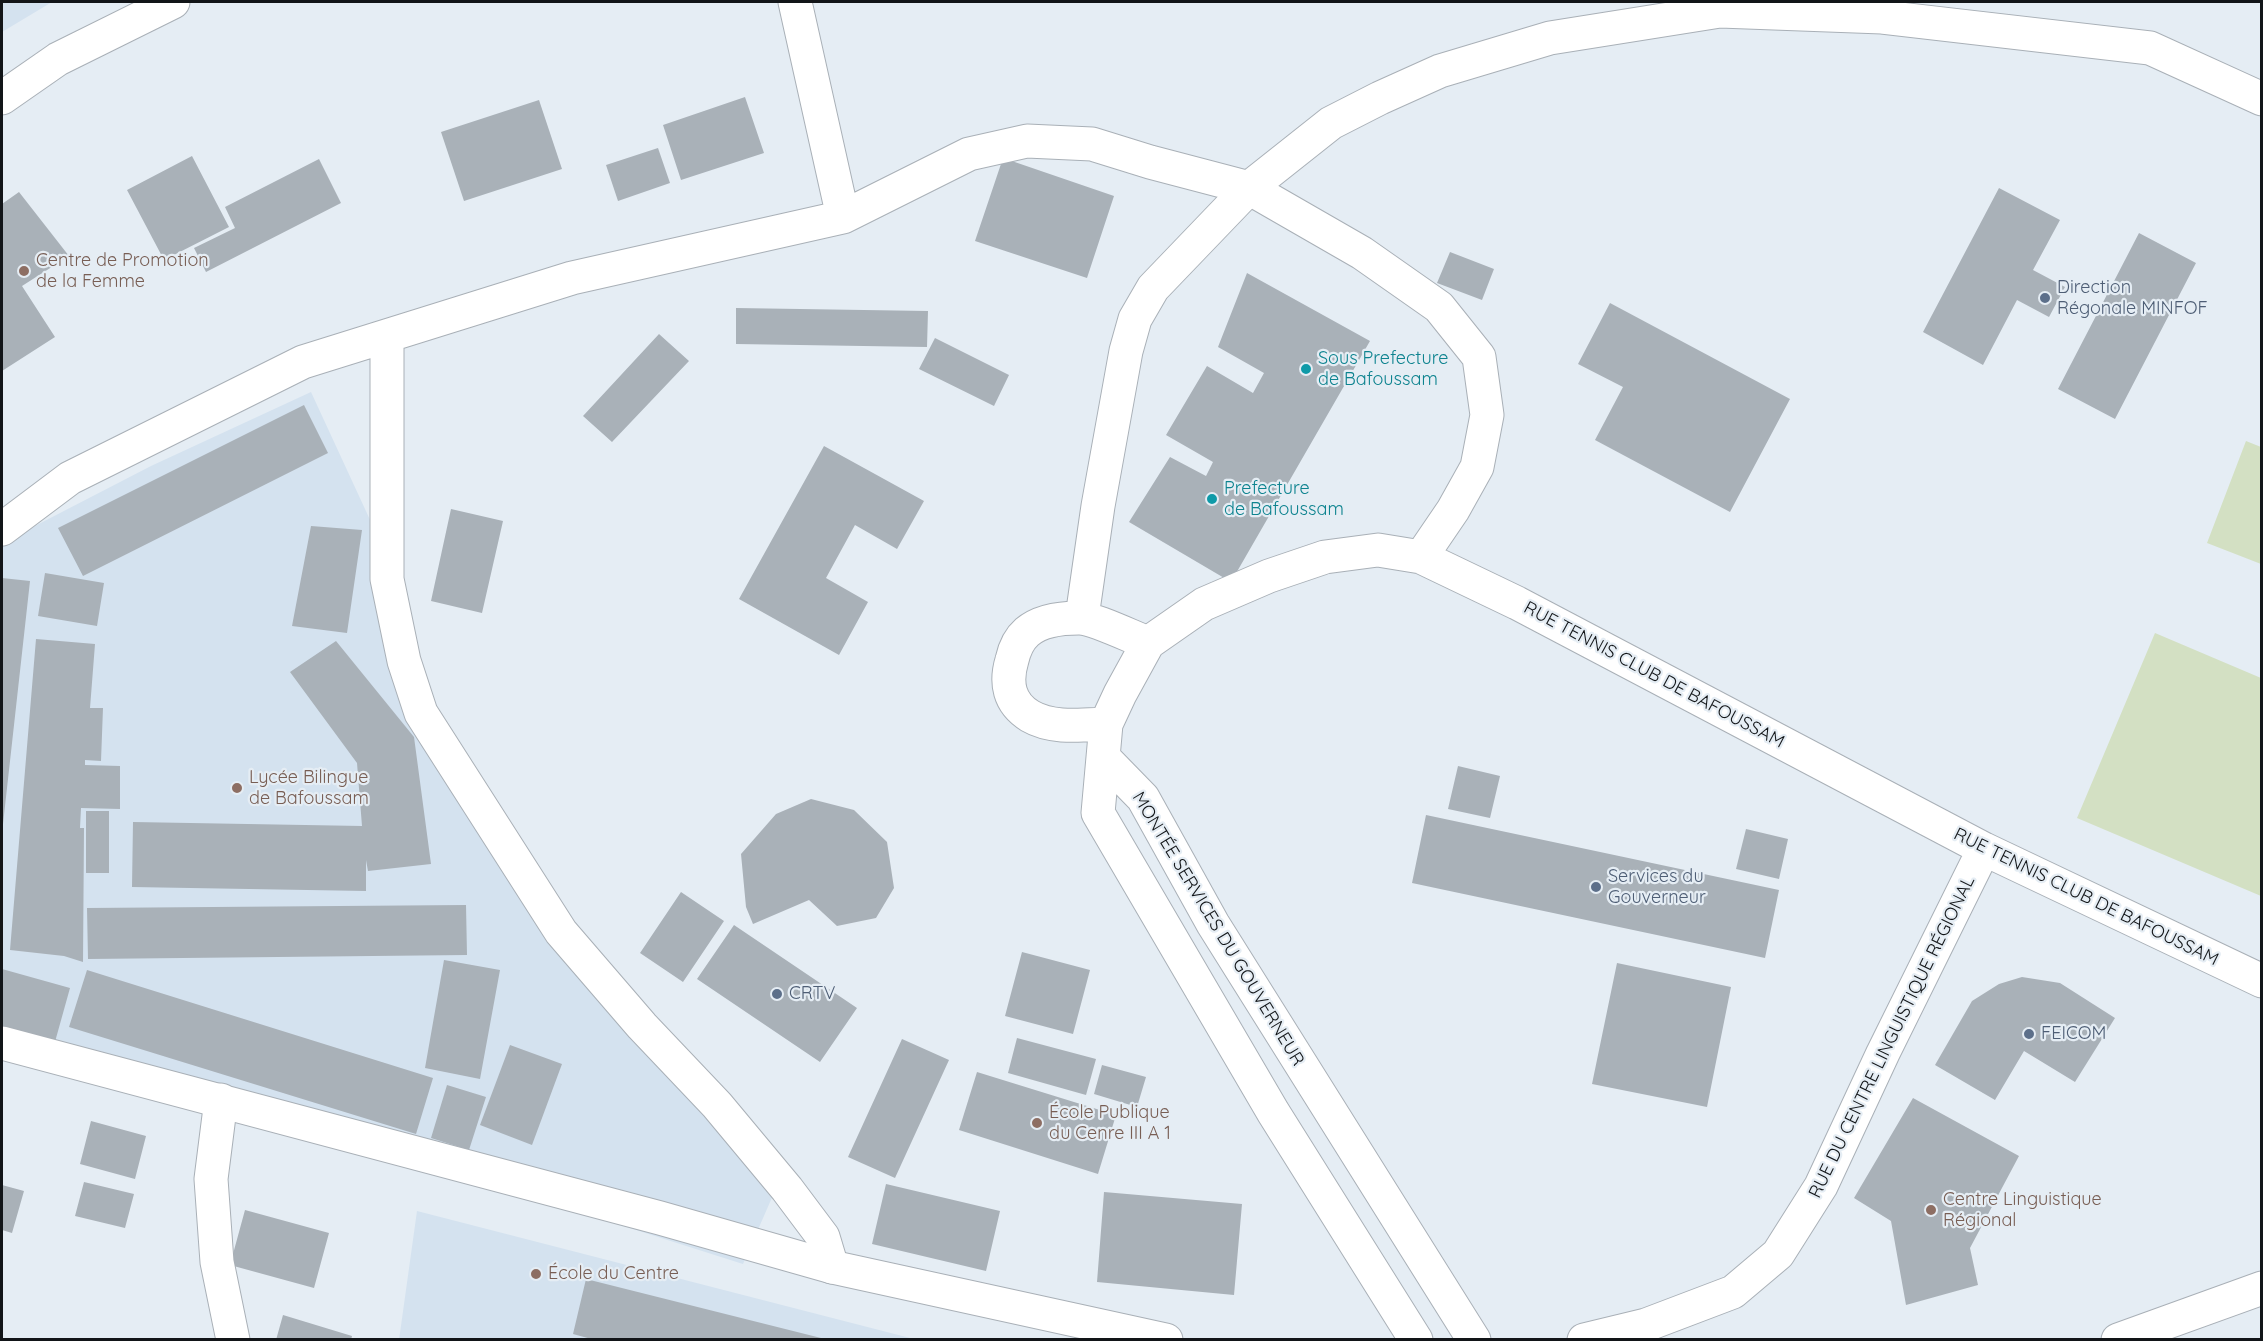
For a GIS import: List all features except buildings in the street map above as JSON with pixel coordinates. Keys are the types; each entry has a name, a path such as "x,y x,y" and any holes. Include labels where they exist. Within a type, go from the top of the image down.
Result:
{"street":[{"path":"795,2 843,217"},
{"path":"2,98 58,59 163,3"},
{"path":"1082,617 1098,506 1126,351 1135,319 1153,288 1249,188 1331,123 1440,70 1550,38 1720,11 1882,17 2150,48 2262,99"},
{"path":"2,530 70,478 303,362 572,278 843,217 969,154 1027,141 1092,144 1249,188 1362,254 1439,307 1479,357 1486,415 1477,467 1453,510 1421,558"},
{"path":"387,336 387,579 404,661 421,712 561,932 642,1026 717,1105 787,1189 823,1237 832,1267"},
{"name":"RUE TENNIS CLUB DE BAFOUSSAM","path":"1103,757 1106,724 1148,643 1204,604 1269,576 1325,557 1378,550 1421,558 1517,603 1984,849 2262,981"},
{"path":"1106,724 1059,725 1032,717 1017,706 1010,694 1007,675 1015,650 1026,632 1049,620 1082,617 1148,643"},
{"path":"1103,757 1098,813 1273,1112 1416,1340"},
{"name":"MONTÉE SERVICES DU GOUVERNEUR","path":"1103,757 1143,798 1213,924 1474,1340"},
{"name":"RUE DU CENTRE LINGUISTIQUE RÉGIONAL","path":"1584,1340 1646,1325 1733,1292 1778,1254 1821,1186 1883,1053 1984,849"},
{"path":"2,1043 660,1218 832,1267 1166,1340"},
{"path":"221,1100 211,1179 217,1262 233,1340"},
{"path":"2118,1340 2262,1288"}],"shaded area":[{"path":"2,2 52,2 2,32"},
{"name":"Lycée Bilingue de Bafoussam","path":"311,392 377,535 443,723 546,941 777,1186 743,1264 479,1180 2,1046 2,543 151,466"},
{"name":"École du Centre","path":"417,1211 914,1339 399,1340"}],"green space":[{"path":"2246,441 2261,447 2261,564 2207,543"},
{"path":"2155,633 2261,678 2261,896 2077,818"}],"place":[{"name":"Centre de Promotion de la Femme","path":"24,271"},
{"name":"Direction Régonale MINFOF","path":"2045,298"},
{"name":"Sous Prefecture de Bafoussam","path":"1306,369"},
{"name":"Prefecture de Bafoussam","path":"1212,499"},
{"name":"Lycée Bilingue de Bafoussam","path":"237,788"},
{"name":"Services du Gouverneur","path":"1596,887"},
{"name":"CRTV","path":"777,994"},
{"name":"FEICOM","path":"2029,1034"},
{"name":"École Publique du Cenre III A 1","path":"1037,1123"},
{"name":"Centre Linguistique Régional","path":"1931,1210"},
{"name":"École du Centre","path":"536,1274"}]}
